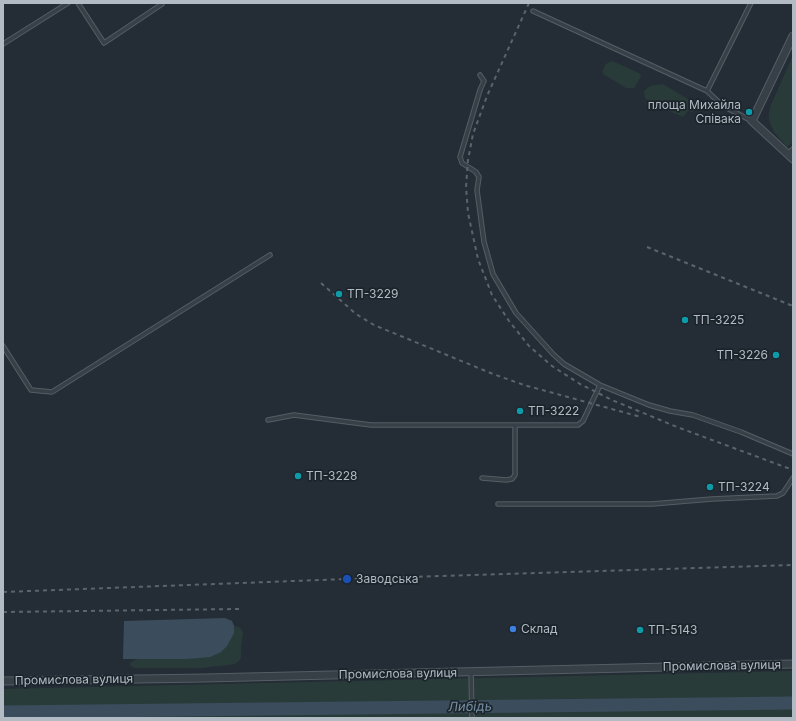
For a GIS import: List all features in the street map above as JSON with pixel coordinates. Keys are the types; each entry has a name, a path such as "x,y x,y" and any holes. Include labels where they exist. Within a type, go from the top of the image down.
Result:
{"street":[{"path":"791,154 752,122 793,36"},
{"name":"Промислова вулиця","path":"3,680 206,678 793,664"}],"lane":[{"path":"3,44 68,3"},
{"path":"78,3 104,43 162,4"},
{"path":"707,91 751,3"},
{"path":"533,11 707,91 723,106 752,122"},
{"path":"480,75 484,81 460,157 462,163 476,172 479,177 477,190 484,242 493,274 516,313 564,364 600,384 649,404 670,411 693,415 741,432 793,454"},
{"path":"3,346 31,390 52,392 270,254"},
{"path":"268,420 301,415 361,425 578,425 586,415 600,384"},
{"path":"482,478 506,480 516,475 515,425"},
{"path":"498,504 652,504 777,496 783,493 793,478"},
{"path":"471,672 472,718"}],"shaded area":[{"path":"793,55 793,142 787,147 774,132 769,120 769,113 771,105"},
{"path":"612,61 641,74 634,88 626,88 603,74 606,64"},
{"path":"663,84 701,107 692,112 688,111 683,117 653,104 645,98 644,91 650,86"},
{"path":"234,626 239,627 243,632 241,657 235,664 202,668 134,668 130,665 131,662 138,659 187,659 234,633"},
{"path":"793,671 793,718 3,718 3,689"}],"water":[{"path":"225,618 232,621 234,633 227,646 221,652 210,657 187,659 123,659 124,621"}],"waterway":[{"name":"Либідь","path":"3,712 793,703"}],"railway":[{"path":"529,3 487,96 473,134 468,160 466,187 468,213 478,259 492,295 509,321 529,346 552,366 580,384 612,400 677,427 793,470"},
{"path":"647,247 793,306"},
{"path":"321,283 356,314 374,325 493,374 524,385 641,417"},
{"path":"3,592 347,579 793,565"},
{"path":"3,612 239,609"}],"place":[{"name":"площа Михайла Співака","path":"749,112"},
{"name":"ТП-3229","path":"339,294"},
{"name":"ТП-3225","path":"685,320"},
{"name":"ТП-3226","path":"776,355"},
{"name":"ТП-3222","path":"520,411"},
{"name":"ТП-3228","path":"298,476"},
{"name":"ТП-3224","path":"710,487"},
{"name":"Заводська","path":"347,579"},
{"name":"Склад","path":"513,629"},
{"name":"ТП-5143","path":"640,630"}]}
